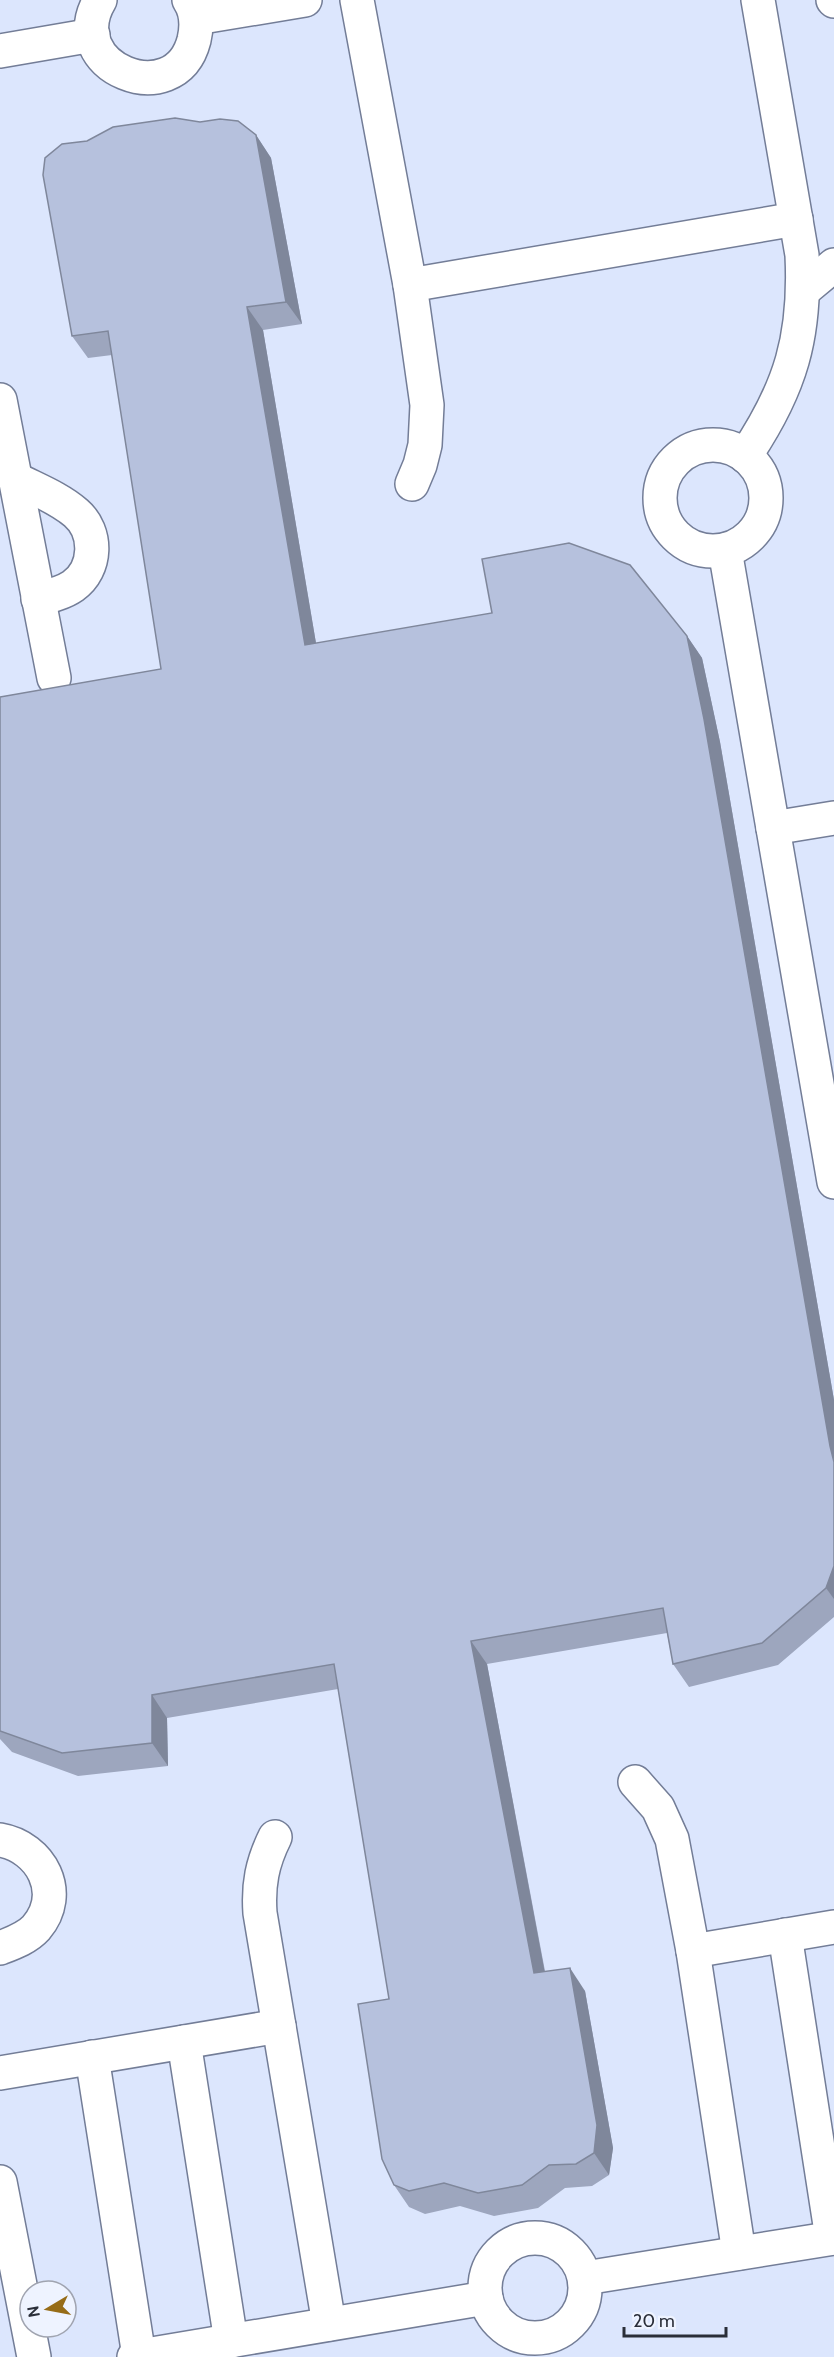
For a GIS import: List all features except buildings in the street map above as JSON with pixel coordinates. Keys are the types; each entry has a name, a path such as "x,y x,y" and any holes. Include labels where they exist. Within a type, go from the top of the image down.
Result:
{"street":[{"path":"100,0 93,20 93,35 98,50 106,62 131,77 153,77 173,70 184,60 192,47 196,33 192,9 304,0"},
{"path":"357,0 410,285 427,405 428,426 420,465 412,484"},
{"path":"745,456 765,427 794,361 801,326 804,290 802,255 758,0"},
{"path":"0,51 93,35"},
{"path":"410,285 796,219"},
{"path":"804,290 834,265"},
{"path":"0,400 54,678"},
{"path":"714,445 730,448 745,456 763,479 766,494 765,509 760,523 752,535 725,550 709,551 693,548 679,539 668,527 662,512 660,496 663,480 671,465 683,454 698,447 714,445"},
{"path":"15,479 69,507 83,520 91,538 93,551 84,575 64,592 38,599"},
{"path":"725,550 834,1182"},
{"path":"773,828 834,818"},
{"path":"635,1782 658,1808 672,1839 693,1951 739,2253"},
{"path":"275,1837 260,1874 260,1913 329,2324"},
{"path":"0,1840 24,1848 35,1857 44,1870 48,1884 48,1899 44,1915 36,1928 24,1938 0,1948"},
{"path":"693,1951 834,1927"},
{"path":"585,2278 833,2238 785,1935"},
{"path":"0,2073 279,2026"},
{"path":"184,2042 231,2341"},
{"path":"92,2057 136,2357 486,2298"},
{"path":"0,2182 34,2357"},
{"path":"541,2237 557,2241 575,2257 585,2278 585,2294 581,2309 572,2322 560,2332 545,2337 529,2338 514,2334 501,2325 491,2313 486,2298 485,2282 489,2267 498,2253 510,2243 525,2238 541,2237"}]}
